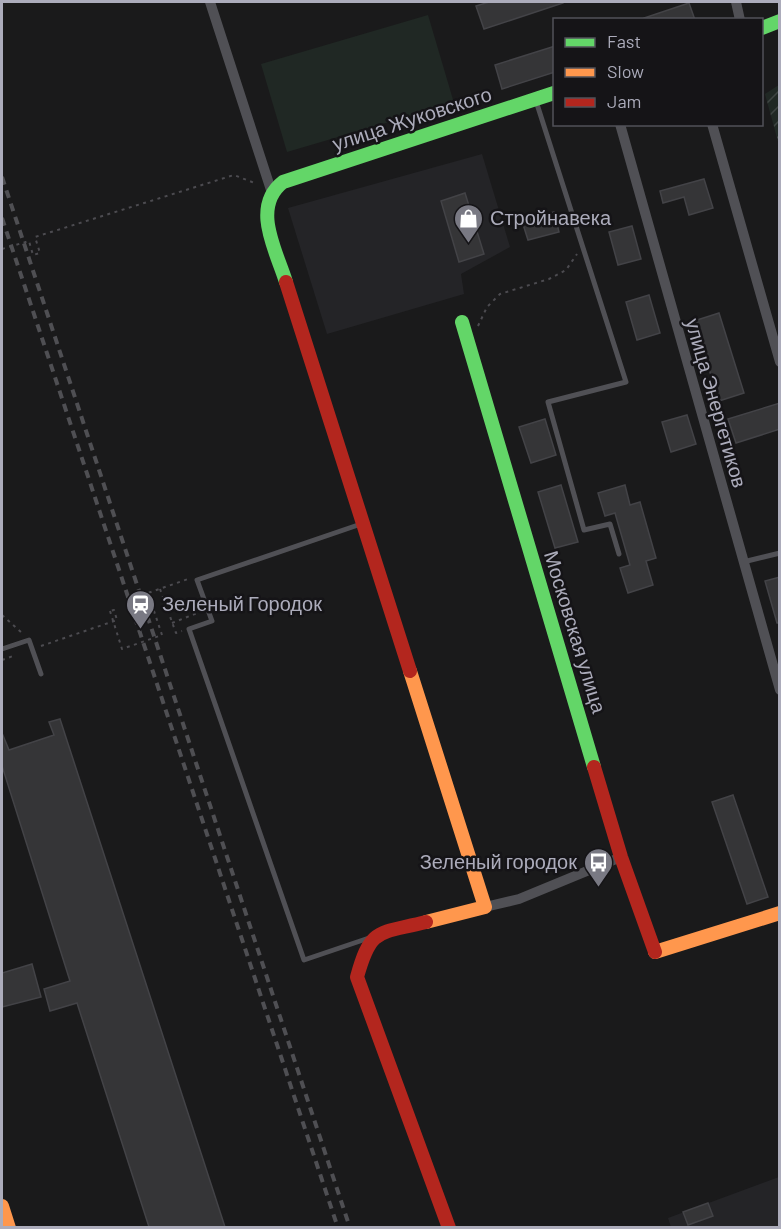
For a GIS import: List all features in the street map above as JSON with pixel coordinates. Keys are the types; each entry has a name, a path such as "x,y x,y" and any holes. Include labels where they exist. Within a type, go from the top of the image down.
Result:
{"street":[{"path":"210,2 271,190 266,207 266,219 361,524 485,908"},
{"path":"735,2 740,18"},
{"path":"763,28 780,21"},
{"name":"улица Жуковского","path":"271,190 283,182 553,94"},
{"name":"улица Энергетиков","path":"621,126 780,690"},
{"path":"713,126 780,362"},
{"name":"Московская улица","path":"462,322 621,857 655,952 780,913"},
{"path":"449,1227 357,977 365,949 376,935 519,899 621,857"},
{"path":"2,1206 9,1227"}],"lane":[{"path":"536,99 626,381 548,402 584,530 610,524 619,554"},
{"path":"361,524 197,580 212,621 189,629 304,960 376,935"},
{"path":"742,562 780,553"},
{"path":"2,649 29,640 41,674"}],"path":[{"path":"2,249 29,241 33,255 40,253 36,237 234,175 271,190"},
{"path":"469,345 488,307 500,294 549,279 566,270 583,246"},
{"path":"2,660 32,649 117,620 114,610 110,611 122,649 162,635 148,593 189,579"},
{"path":"160,589 176,633 189,629"},
{"path":"172,624 208,609"},
{"path":"2,615 29,640"}],"shaded area":[{"path":"428,15 454,103 287,152 261,64"},
{"path":"779,85 779,145 765,94"},
{"path":"482,154 510,247 461,274 464,294 327,334 288,208"},
{"path":"779,1177 779,1227 671,1227 668,1218"}],"building":[{"path":"489,2 563,3 484,29 476,6"},
{"path":"689,3 694,18 644,18"},
{"path":"553,47 553,73 502,89 495,65"},
{"path":"704,179 713,208 689,215 684,197 663,203 660,191"},
{"path":"465,193 484,254 459,262 441,201"},
{"path":"554,212 559,232 528,240 522,221"},
{"path":"632,226 641,259 618,265 609,232"},
{"path":"649,295 660,333 637,340 626,302"},
{"path":"719,313 744,393 719,401 694,321"},
{"path":"780,403 780,429 736,443 728,419"},
{"path":"687,415 696,444 671,452 662,422"},
{"path":"545,419 556,455 531,463 519,427"},
{"path":"561,485 578,542 555,548 538,492"},
{"path":"625,485 630,505 640,502 656,558 646,561 653,585 628,593 620,568 630,565 615,513 605,516 598,493"},
{"path":"780,577 780,623 777,623 765,581"},
{"path":"60,719 225,1227 149,1227 77,1003 50,1011 44,989 70,981 2,766 2,733 9,750 54,735 49,722"},
{"path":"733,795 768,897 747,904 712,802"},
{"path":"32,964 41,997 2,1007 2,973"},
{"path":"708,1203 713,1216 688,1225 683,1212"}],"railway":[{"path":"2,177 350,1228"},
{"path":"2,218 338,1228"}],"traffic: fast":[{"path":"763,28 780,21"},
{"path":"286,282 272,243 267,216 274,192 283,182 553,93"},
{"path":"462,322 594,767"}],"traffic: slow":[{"path":"410,671 485,907 426,922"},
{"path":"655,952 780,913"},
{"path":"2,1206 9,1228"}],"traffic: jam":[{"path":"286,282 410,671"},
{"path":"594,767 621,857 655,952"},
{"path":"426,922 379,935 367,949 357,977 449,1228"}],"place":[{"name":"Стройнавека","path":"469,244"},
{"name":"Зеленый Городок","path":"141,630"},
{"name":"Зеленый городок","path":"598,888"}]}
